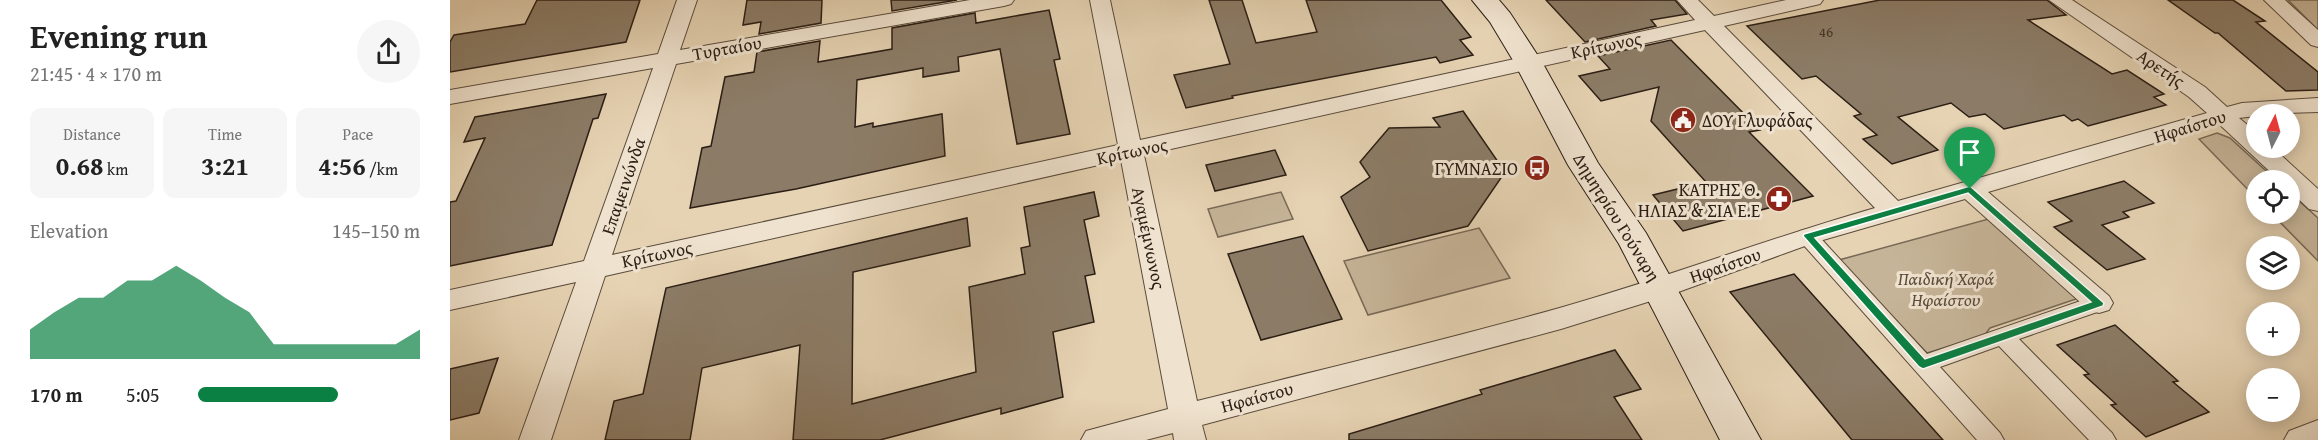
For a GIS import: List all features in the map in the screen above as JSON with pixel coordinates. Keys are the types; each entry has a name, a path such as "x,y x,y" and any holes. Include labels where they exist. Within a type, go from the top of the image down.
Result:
{"main road":[{"name":"Δημητρίου Γούναρη","path":"1485,0 1501,19 1528,62 1584,165 1634,241 1740,440"}],"street":[{"name":"Επαμεινώνδα","path":"535,440 687,0"},
{"name":"Τυρταίου","path":"450,97 1004,0"},
{"name":"Αγαμέμνωνος","path":"1100,0 1188,428"},
{"path":"1687,0 1893,211"},
{"name":"Κρίτωνος","path":"450,300 1813,0"},
{"name":"Αρετής","path":"2059,0 2197,92 2246,136"},
{"path":"2274,0 2318,41"},
{"name":"Ηφαίστου","path":"1097,440 1188,428 1660,288 1808,236 2224,116 2257,107 2318,105"},
{"name":"Αρετής","path":"2270,158 2318,203"},
{"path":"1923,364 2099,303 1970,189"},
{"path":"1808,236 1992,440"},
{"path":"2003,337 2104,440"},
{"path":"2300,440 2318,433"}],"green space":[{"path":"2288,0 2318,0 2318,30"},
{"path":"2217,133 2230,138 2246,153 2246,158 2252,158 2265,170 2246,170 2246,188 2199,139"},
{"path":"1281,192 1293,219 1218,237 1208,209"},
{"path":"2300,202 2318,218 2318,261 2300,243 2300,236 2294,236 2282,224 2300,224"},
{"name":"Παιδική Χαρά Ηφαίστου","path":"1992,218 2082,297 1990,328 1984,336 1927,353 1839,260"},
{"path":"1479,228 1510,278 1368,315 1344,261"}],"building":[{"path":"537,0 640,0 626,42 450,72 450,42 454,35 525,24"},
{"path":"747,0 822,0 821,23 759,34 761,22 743,25"},
{"path":"891,0 957,0 892,11"},
{"path":"1209,0 1242,0 1256,43 1317,32 1306,0 1441,0 1471,37 1460,40 1473,55 1440,63 1436,57 1232,96 1233,98 1186,108 1174,75 1230,64"},
{"path":"1546,0 1675,0 1687,14 1651,20 1656,26 1585,42"},
{"path":"1880,0 2047,0 2066,15 2028,20 2112,74 2127,70 2164,94 2154,97 2166,105 2088,126 2078,119 2072,121 2064,115 2004,129 1985,114 1969,117 1951,103 1898,117 1938,150 1892,164 1863,139 1877,135 1854,116 1861,114 1816,76 1802,79 1747,26"},
{"path":"2168,0 2233,0 2265,21 2256,22 2318,72 2318,90 2286,91 2218,33"},
{"path":"1049,10 1060,59 1054,60 1070,134 1017,144 1000,49 958,57 959,71 923,77 923,68 857,80 855,127 873,123 873,127 942,114 945,156 796,189 690,208 702,148 711,146 725,77 754,72 757,52 820,41 818,62 892,49 892,28 975,13 976,23"},
{"path":"1671,40 1760,130 1749,132 1813,196 1683,231 1653,195 1706,182 1651,121 1659,87 1601,101 1579,76 1610,69 1598,56"},
{"path":"606,94 598,118 593,119 552,245 450,266 450,202 456,201 485,138 464,142 475,117"},
{"path":"1463,111 1505,172 1468,226 1368,251 1341,197 1370,177 1360,162 1389,128 1440,127 1433,118"},
{"path":"1275,150 1286,175 1215,191 1206,165"},
{"path":"2124,181 2154,203 2123,212 2129,217 2102,225 2145,259 2107,270 2054,227 2072,221 2048,202"},
{"path":"1094,192 1099,216 1084,220 1095,274 1085,276 1094,322 1053,332 1063,397 1001,414 1001,408 880,440 793,440 800,345 702,368 690,440 605,440 614,401 643,394 666,288 967,218 970,246 853,272 852,404 976,372 969,287 1025,274 1021,248 1030,246 1024,207"},
{"path":"1303,236 1342,319 1261,340 1228,254"},
{"path":"1794,274 1943,440 1852,440 1730,292"},
{"path":"2115,325 2178,381 2173,382 2209,412 2146,437 2111,405 2116,404 2084,375 2089,374 2057,345"},
{"path":"1615,350 1641,389 1614,397 1642,440 1349,440 1349,434 1482,394 1480,390"},
{"path":"498,358 479,413 450,420 450,369"}],"place":[{"name":"ΔΟΥ Γλυφάδας","path":"1683,120"},
{"name":"ΓΥΜΝΑΣΙΟ","path":"1537,168"},
{"name":"ΚΑΤΡΗΣ Θ. ΗΛΙΑΣ & ΣΙΑ Ε.Ε","path":"1779,199"}],"route":[{"path":"1970,189 2099,303 1923,364 1808,236 1970,189"}]}
